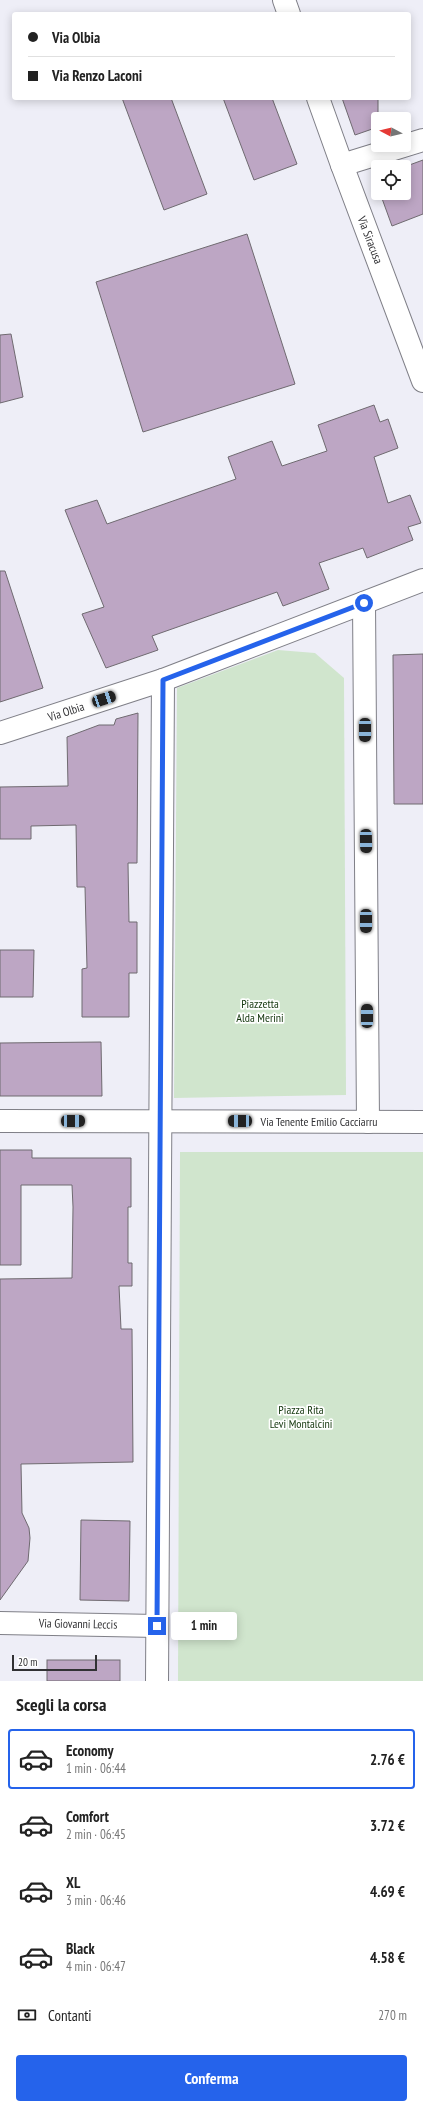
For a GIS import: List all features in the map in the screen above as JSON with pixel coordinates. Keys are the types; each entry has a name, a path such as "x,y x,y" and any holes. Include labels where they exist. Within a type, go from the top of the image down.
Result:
{"street":[{"path":"284,0 288,12"},
{"name":"Via Siracusa","path":"319,100 423,381"},
{"path":"342,165 423,140"},
{"name":"Via Olbia","path":"0,733 163,680 423,580"},
{"path":"364,603 368,1122"},
{"path":"157,1681 163,680"},
{"name":"Via Tenente Emilio Cacciarru","path":"0,1121 161,1120 423,1122"},
{"name":"Via Giovanni Leccis","path":"0,1623 157,1626"}],"green space":[{"name":"Piazzetta Alda Merini","path":"278,650 315,653 344,678 346,1095 174,1098 177,688"},
{"name":"Piazza Rita Levi Montalcini","path":"180,1152 423,1152 423,1681 178,1681"}],"building":[{"path":"123,100 172,100 207,194 164,210"},
{"path":"224,100 273,100 297,164 254,180"},
{"path":"343,100 378,100 378,112 371,112 371,129 355,135"},
{"path":"423,160 423,214 392,226 383,200 411,200 411,164"},
{"path":"247,234 295,384 143,432 96,282"},
{"path":"11,334 23,397 0,403 0,335"},
{"path":"374,405 380,422 388,419 398,448 374,457 388,503 410,495 421,523 408,527 413,540 367,558 363,548 319,563 329,589 283,606 277,592 152,636 158,650 106,668 82,614 104,607 65,510 97,500 107,524 236,479 228,457 272,441 282,466 327,451 318,425"},
{"path":"0,571 5,571 43,688 0,702"},
{"path":"423,654 423,804 394,804 393,655"},
{"path":"138,713 137,863 128,863 129,922 137,922 137,973 129,973 129,1017 82,1017 82,969 87,968 85,887 77,887 76,825 31,826 31,839 0,839 0,787 68,786 67,737 99,725 114,725 116,719"},
{"path":"0,950 34,950 33,997 0,997"},
{"path":"101,1042 102,1096 0,1096 0,1043"},
{"path":"0,1150 32,1150 32,1158 131,1158 131,1207 128,1207 128,1263 132,1263 132,1286 119,1286 121,1329 132,1329 133,1462 21,1464 22,1513 29,1528 30,1538 28,1561 0,1600 0,1279 72,1278 73,1207 72,1185 21,1185 21,1265 0,1265"},
{"path":"81,1520 130,1521 129,1601 80,1600"},
{"path":"47,1660 120,1660 120,1681 47,1681"}],"route":[{"path":"157,1626 163,680 364,603"}]}
